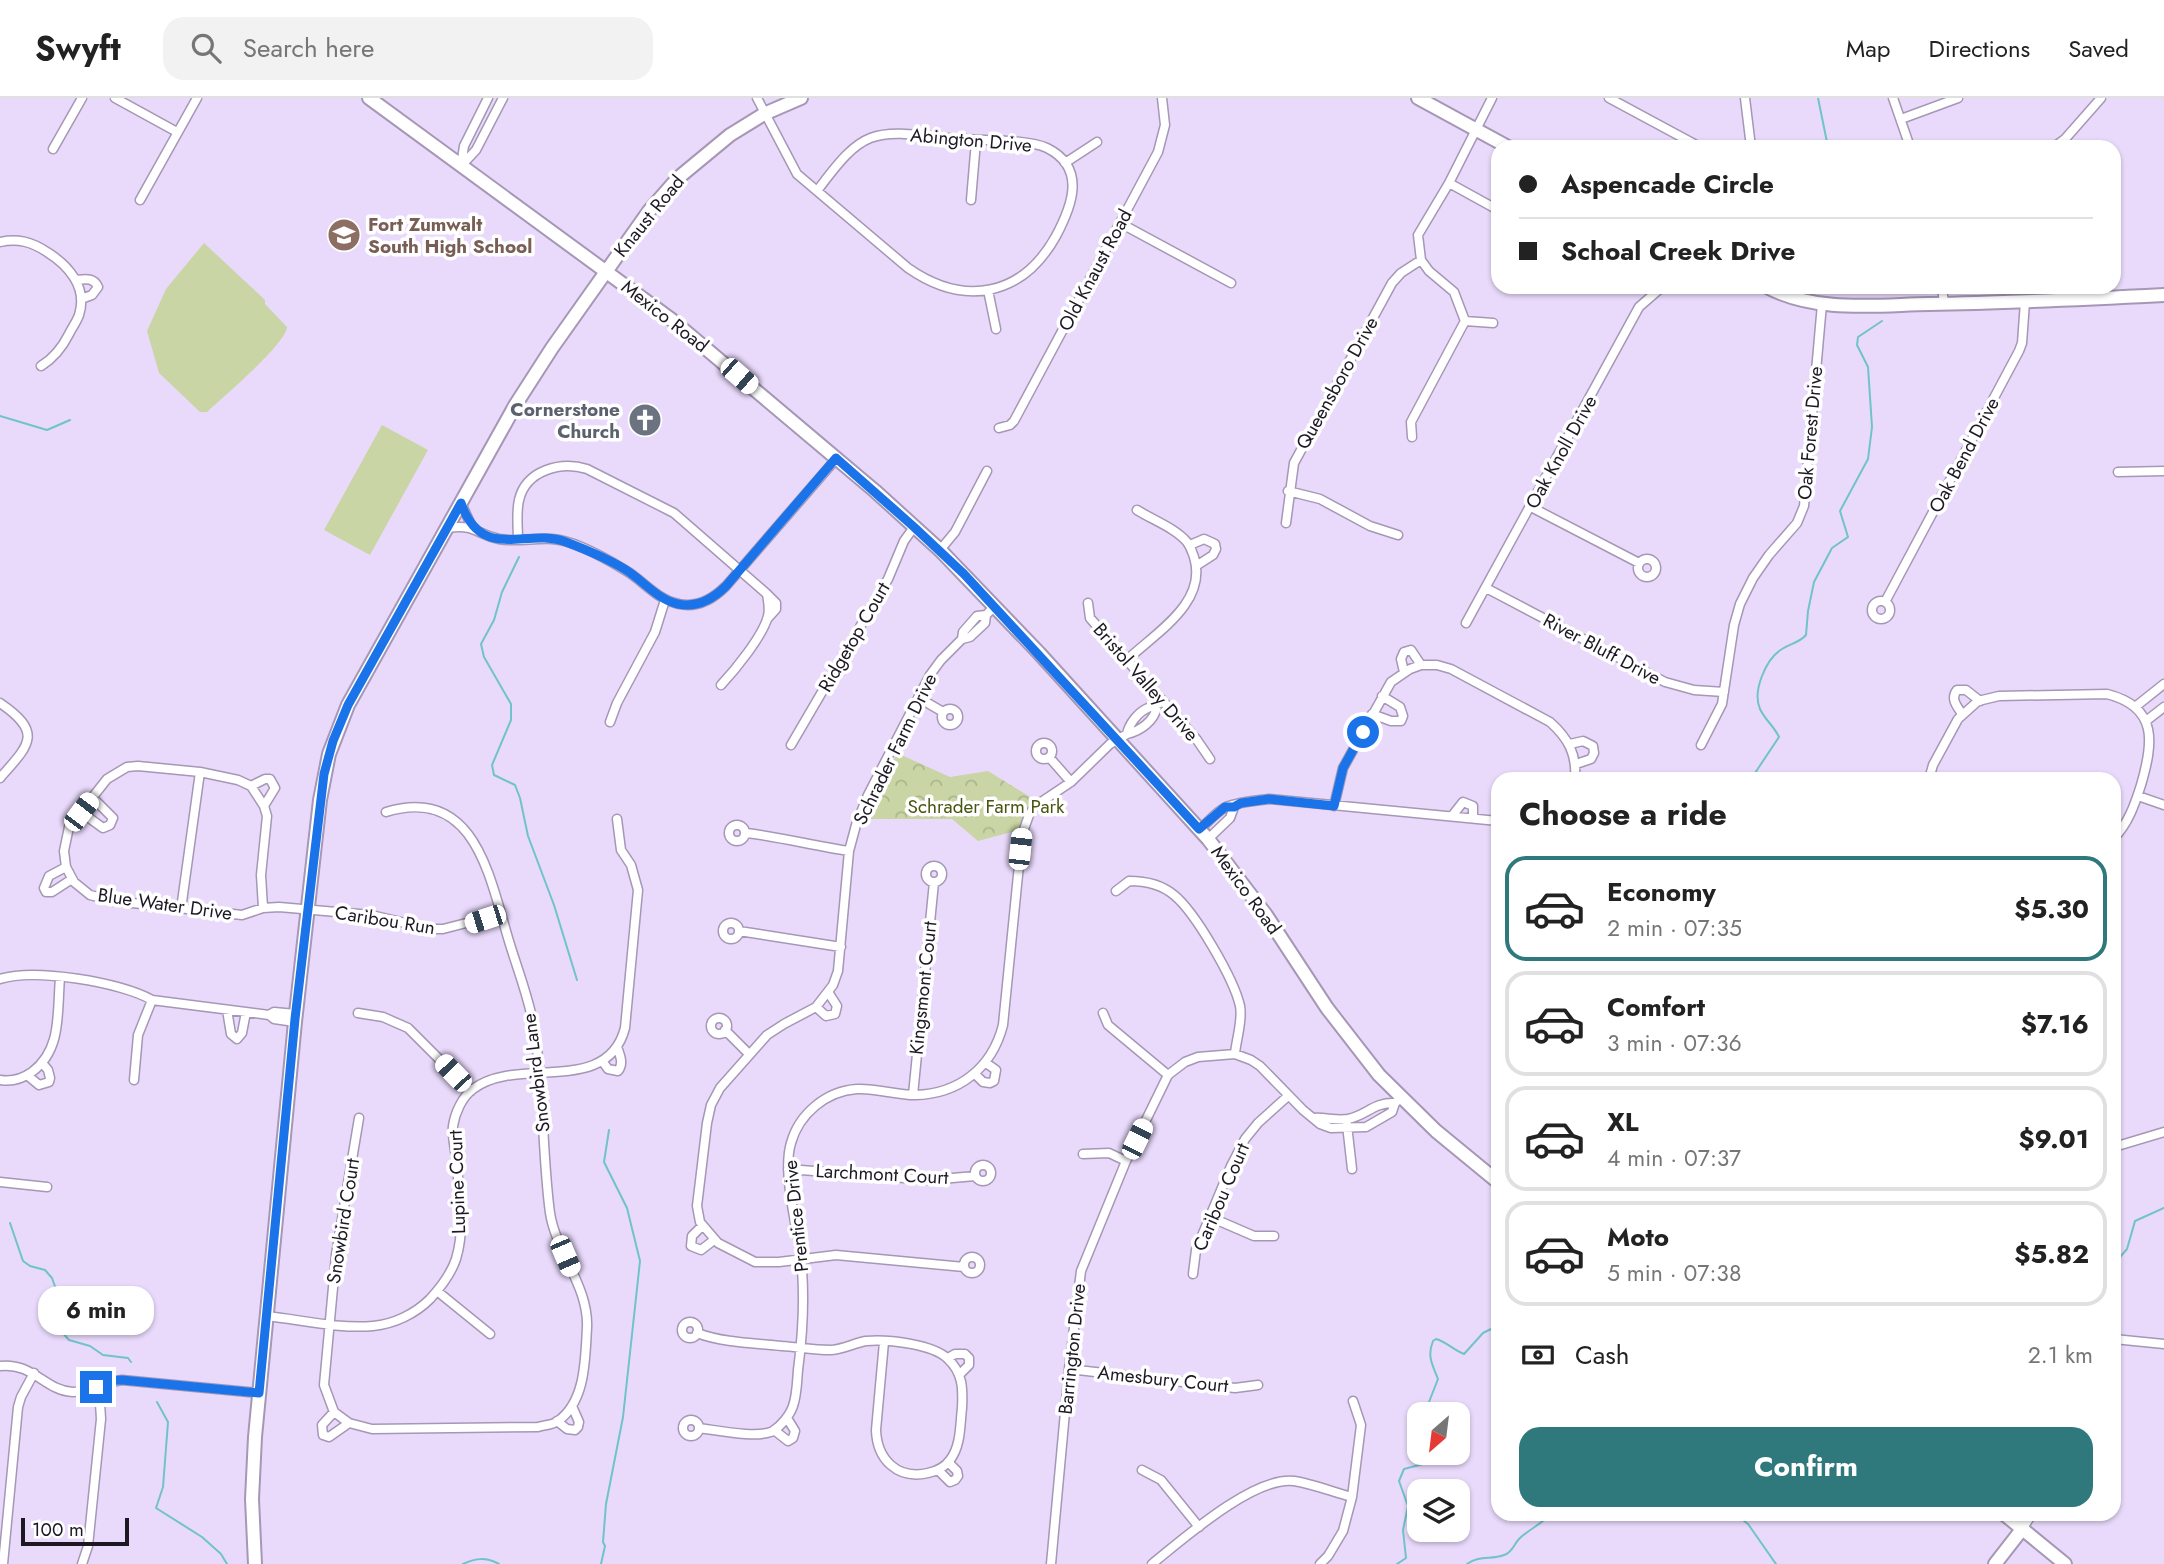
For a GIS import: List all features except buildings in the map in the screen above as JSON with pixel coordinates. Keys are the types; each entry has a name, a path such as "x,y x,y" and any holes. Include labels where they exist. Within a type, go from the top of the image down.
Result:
{"main road":[{"name":"Knaust Road","path":"255,1564 252,1499 259,1393 295,1018 320,800 333,741 363,677 516,404 649,211 678,177 716,145 764,114 801,98"},
{"path":"1418,98 1495,140"},
{"name":"Mexico Road","path":"376,100 461,166 681,327 940,550 991,611 1122,737 1204,834 1266,915 1335,1018 1398,1100 1491,1176"},
{"path":"1786,294 1822,304 2025,302 2164,295"},
{"path":"2013,1521 2065,1564"},
{"path":"1995,1564 2022,1528"}],"street":[{"path":"53,149 82,98"},
{"path":"115,98 177,132"},
{"path":"140,200 197,98"},
{"path":"461,166 464,146 488,98"},
{"path":"461,166 476,150 503,98"},
{"path":"757,98 797,174 924,279 944,288 963,292 988,290 1017,279 1039,262 1072,202 1072,177 1065,163 1097,142"},
{"name":"Old Knaust Road","path":"999,428 1014,421 1161,143 1165,125 1162,98"},
{"path":"1412,437 1411,422 1465,321 1454,292 1429,271 1421,260 1418,235 1449,183 1492,98"},
{"path":"1609,98 1687,140"},
{"path":"1745,98 1750,140"},
{"path":"1893,98 1908,140"},
{"path":"1900,119 1958,98"},
{"path":"2064,140 2101,98"},
{"name":"Abington Drive","path":"817,191 841,159 863,141 894,132 976,142 1029,143 1056,153 1065,163"},
{"path":"971,200 976,142"},
{"path":"1449,183 1491,206"},
{"path":"1120,223 1231,283"},
{"path":"0,242 13,239 37,246 56,258 73,273 76,280 81,299 80,314 53,359 41,366"},
{"name":"Queensboro Drive","path":"1286,523 1288,491 1294,463 1392,282 1421,260"},
{"path":"76,280 90,279 96,282 98,287 92,295 81,299"},
{"path":"988,290 996,329"},
{"name":"Oak Knoll Drive","path":"1466,623 1639,307 1654,294"},
{"path":"1943,294 1944,304"},
{"name":"Oak Bend Drive","path":"1885,602 2019,351 2025,302"},
{"name":"Oak Forest Drive","path":"1701,746 1719,712 1740,604 1769,555 1797,523 1804,506 1822,304"},
{"path":"1465,321 1493,323"},
{"path":"448,528 472,527 495,538 549,538 566,542 628,571 665,600 693,605 716,596 836,458"},
{"path":"519,540 518,505 523,492 531,481 551,467 576,466 664,506 741,569 767,594 767,619 736,669 721,685"},
{"path":"940,550 955,532 987,471"},
{"path":"2118,472 2164,471"},
{"path":"1288,491 1320,499 1370,526 1398,535"},
{"path":"461,503 472,527"},
{"path":"1531,507 1639,563"},
{"path":"1128,659 1185,606 1195,588 1196,566 1190,545 1137,510"},
{"name":"Ridgetop Court","path":"790,745 888,579 904,541 914,527"},
{"path":"1190,545 1204,540 1215,544 1213,555 1196,566"},
{"name":"River Bluff Drive","path":"1486,588 1665,682 1694,690 1724,692"},
{"path":"610,722 617,703 655,632 665,600"},
{"name":"Bristol Valley Drive","path":"1088,603 1090,618 1128,659 1160,704 1210,759"},
{"name":"Schrader Farm Drive","path":"964,1267 836,1255 755,1262 714,1240 702,1226 697,1206 706,1123 711,1105 720,1088 767,1035 816,1007 828,992 838,971 849,851 860,811 941,660 962,639 977,615 991,611"},
{"path":"1404,672 1401,659 1404,652 1411,650 1422,665"},
{"path":"1334,806 1343,768 1382,696 1391,682 1404,672 1422,665 1451,669 1550,722 1570,744 1576,772"},
{"path":"2135,707 2164,684"},
{"path":"1962,714 1954,701 1957,690 1966,690 1980,701"},
{"path":"1930,772 1962,714 1980,701 1999,696 2107,694 2125,700 2135,707 2146,721 2150,741 2150,757 2137,796 2121,831"},
{"path":"1372,714 1396,722 1401,721 1404,716 1400,707 1382,696"},
{"path":"919,698 943,712"},
{"path":"0,703 26,723 28,743 0,778"},
{"name":"Prentice Drive","path":"699,1429 746,1433 774,1430 788,1441 793,1438 796,1431 787,1418 793,1406 801,1348 804,1291 788,1155 800,1121 819,1103 840,1092 856,1089 913,1095 933,1093 951,1088 976,1075 999,1040 1003,1025 1022,835 1029,815 1035,806 1071,782 1122,737 1130,724 1147,708 1160,704"},
{"path":"2146,721 2164,707"},
{"path":"1570,744 1583,741 1593,746 1594,753 1591,758 1576,764"},
{"path":"1049,757 1071,782"},
{"name":"Blue Water Drive","path":"263,908 261,875 267,828 264,806 275,788 270,779 251,786 226,776 200,772 138,766 127,768 107,779 69,827 64,851 66,867 80,888 103,899 242,915 271,906 308,911"},
{"path":"181,909 200,772"},
{"path":"251,786 264,806"},
{"path":"2137,796 2164,805"},
{"path":"81,812 103,828 110,825 113,818 92,797"},
{"path":"1204,834 1225,807 1269,799 1491,820"},
{"path":"1452,816 1461,803 1465,802 1473,806 1474,818"},
{"name":"Snowbird Lane","path":"330,1324 324,1385 334,1412 349,1423 372,1429 538,1427 557,1421 572,1406 581,1384 587,1315 550,1213 532,1017 501,914 478,847 456,822 423,806 405,806 386,812"},
{"path":"358,1013 383,1017 408,1028 471,1091 495,1078 587,1068 603,1062 618,1047 625,1028 638,890 631,865 621,850 617,819"},
{"path":"746,833 787,838 810,845 849,851"},
{"name":"Blue Water Drive","path":"66,867 49,876 45,880 44,888 52,892 72,878"},
{"path":"1116,891 1129,881 1151,883 1174,895 1193,919 1228,974 1240,1008 1234,1054"},
{"name":"Kingsmont Court","path":"913,1095 934,882"},
{"name":"Caribou Run","path":"308,911 371,915 431,929 443,929 501,914"},
{"path":"739,931 841,947"},
{"path":"0,979 21,975 105,983 139,993 152,1000 270,1015 274,1019 295,1018"},
{"path":"0,1080 8,1081 27,1075 43,1064 54,1044 60,978"},
{"name":"Schrader Farm Drive","path":"816,1007 827,1016 835,1014 837,1006 828,992"},
{"path":"134,1080 138,1035 152,1000"},
{"path":"228,1010 231,1034 237,1039 242,1033 246,1012"},
{"path":"1103,1013 1108,1025 1168,1074 1198,1057 1234,1054 1260,1066 1288,1096 1314,1118 1331,1128 1366,1127 1385,1118 1392,1112 1398,1100"},
{"path":"725,1031 749,1054"},
{"path":"603,1062 608,1069 618,1071 621,1060 618,1047"},
{"name":"Prentice Drive","path":"976,1075 984,1082 994,1081 996,1070 986,1063"},
{"path":"27,1075 39,1084 48,1082 48,1070 43,1064"},
{"name":"Barrington Drive","path":"1051,1564 1081,1271 1126,1161 1168,1074"},
{"name":"Lupine Court","path":"267,1316 365,1326 395,1321 425,1303 438,1291 456,1259 460,1238 461,1218 453,1128 461,1104 471,1091"},
{"name":"Caribou Court","path":"1193,1274 1196,1250 1245,1139 1258,1123 1288,1096"},
{"path":"1314,1118 1346,1119 1382,1102 1398,1100"},
{"name":"Snowbird Court","path":"330,1324 336,1255 359,1118"},
{"path":"1346,1119 1352,1168"},
{"path":"2121,1145 2164,1132"},
{"path":"1083,1154 1109,1153 1126,1161"},
{"name":"Larchmont Court","path":"788,1169 930,1180 975,1176"},
{"path":"0,1182 47,1187"},
{"path":"1210,1217 1254,1236 1274,1236"},
{"name":"Schrader Farm Drive","path":"702,1226 692,1236 691,1246 701,1250 714,1240"},
{"path":"438,1291 490,1334"},
{"path":"698,1333 718,1339 831,1350 866,1341 884,1342 921,1346 948,1358 959,1375 963,1394 955,1452 938,1470 913,1475 889,1465 882,1456 877,1444 876,1430 884,1342"},
{"path":"2121,1340 2164,1344"},
{"path":"948,1358 960,1353 969,1358 969,1365 959,1375"},
{"path":"0,1366 17,1366 62,1390 74,1392 96,1387 106,1381 122,1380 259,1393"},
{"name":"Amesbury Court","path":"1069,1368 1235,1388 1258,1385"},
{"path":"3,1564 18,1407 34,1373"},
{"path":"82,1564 88,1546 101,1419 96,1387"},
{"path":"1320,1564 1343,1531 1352,1497 1361,1425 1353,1401"},
{"name":"Snowbird Lane","path":"557,1421 567,1429 575,1430 578,1427 579,1422 572,1406"},
{"name":"Snowbird Lane","path":"334,1412 322,1425 323,1434 329,1437 349,1423"},
{"path":"774,1430 787,1418"},
{"path":"938,1470 950,1482 955,1480 957,1471 948,1462"},
{"path":"1142,1470 1161,1480 1199,1527"},
{"path":"1152,1564 1199,1527 1251,1492 1272,1484 1293,1481 1352,1497"},
{"path":"2022,1528 2027,1521"}],"green space":[{"path":"204,243 265,300 265,304 287,327 284,335 253,370 207,412 200,412 159,373 147,331 166,289"},
{"path":"382,425 428,450 370,555 324,530"},
{"name":"Schrader Farm Park","path":"897,753 950,777 988,771 1035,800 1019,830 978,841 952,819 864,819"}],"waterway":[{"path":"1818,98 1827,140"},
{"path":"1756,772 1779,737 1758,702 1762,676 1776,654 1806,635 1814,582 1832,548 1848,537 1840,511 1868,459 1872,427 1868,367 1857,345 1858,337 1882,321"},
{"path":"0,416 47,430 70,420"},
{"path":"519,557 502,592 494,620 481,644 484,657 511,704 511,720 492,765 494,775 515,785 528,836 554,905 577,980"},
{"path":"601,1564 605,1546 606,1504 623,1417 640,1261 627,1208 604,1162 609,1130"},
{"path":"2121,1256 2127,1249 2135,1221 2164,1208"},
{"path":"10,1223 23,1261 45,1270 52,1278 63,1309 62,1332 69,1340 90,1346 103,1355 128,1358 131,1362"},
{"path":"1429,1402 1438,1379 1430,1356 1433,1341 1440,1340 1464,1354 1483,1333 1491,1329"},
{"path":"157,1402 168,1422 163,1487 156,1508 202,1537 221,1554 227,1564"},
{"path":"1397,1564 1406,1558 1403,1530 1408,1506 1399,1481 1404,1469 1419,1465"},
{"path":"1467,1564 1507,1554 1519,1539 1543,1521"},
{"path":"1744,1521 1776,1564"},
{"path":"463,1564 481,1559 499,1564"}],"place":[{"name":"Fort Zumwalt South High School","path":"344,235"},
{"name":"Cornerstone Church","path":"645,420"}],"route":[{"path":"96,1387 106,1381 122,1380 259,1393 295,1019 324,774 333,741 348,705 461,503 472,527 488,536 510,540 549,538 566,542 628,571 665,600 681,605 693,605 716,596 726,586 836,458 964,574 1199,829 1225,807 1234,807 1241,803 1269,799 1334,806 1343,768 1363,732"}]}
